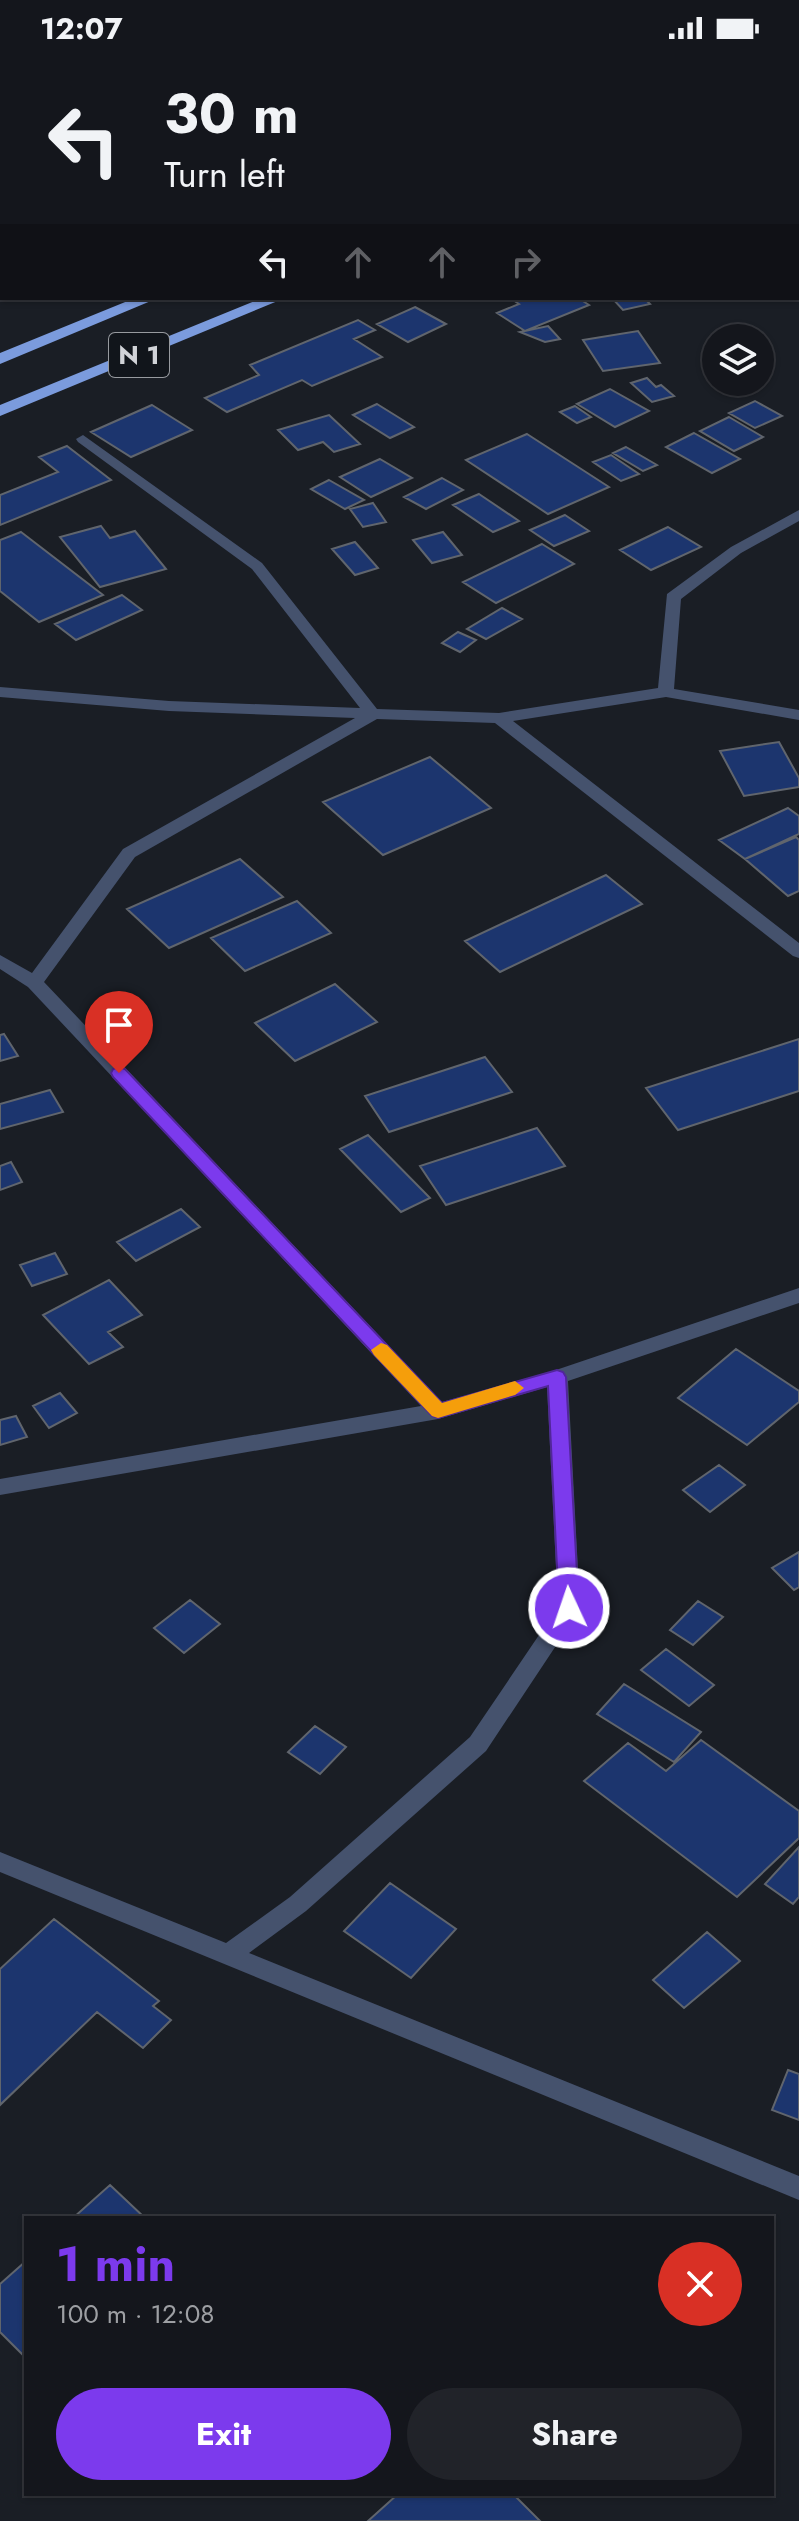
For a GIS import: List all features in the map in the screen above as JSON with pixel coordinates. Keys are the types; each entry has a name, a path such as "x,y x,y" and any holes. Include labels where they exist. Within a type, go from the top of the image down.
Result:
{"highway":[{"name":"N 1","path":"0,359 145,300"},
{"name":"N 1","path":"0,411 272,300"}],"street":[{"path":"83,439 257,566 373,714"},
{"path":"666,692 673,597 736,550 799,515"},
{"path":"0,692 169,706 499,718 666,692 799,715"},
{"path":"34,983 129,853 373,714"},
{"path":"499,718 799,952"},
{"path":"0,961 34,983 438,1411"},
{"path":"0,1487 438,1411 557,1377 799,1295"},
{"path":"228,1955 298,1904 478,1744 569,1608 557,1377"},
{"path":"0,1862 799,2188"}],"building":[{"path":"513,300 581,300 589,305 525,331 497,313 519,304"},
{"path":"614,300 646,300 650,304 623,310"},
{"path":"415,307 446,324 408,342 377,324"},
{"path":"358,320 375,330 354,339 382,357 312,386 302,380 227,412 205,398 259,375 250,365"},
{"path":"548,326 560,339 545,342 520,332"},
{"path":"638,331 660,363 603,371 583,340"},
{"path":"647,378 656,387 661,385 674,396 652,402 631,383"},
{"path":"610,389 649,411 615,427 577,404"},
{"path":"755,401 782,416 755,428 729,413"},
{"path":"377,404 414,427 390,438 353,415"},
{"path":"152,405 192,430 131,457 91,432"},
{"path":"575,406 591,417 577,423 560,412"},
{"path":"329,415 360,444 334,452 323,442 298,450 278,430"},
{"path":"729,417 763,437 734,451 700,431"},
{"path":"694,433 740,459 712,473 666,447"},
{"path":"527,434 609,487 548,514 466,460"},
{"path":"67,446 111,480 0,525 0,495 58,472 39,457"},
{"path":"626,447 657,465 643,471 613,453"},
{"path":"611,455 639,474 621,481 593,462"},
{"path":"380,459 412,478 371,497 340,477"},
{"path":"442,478 463,490 426,509 404,497"},
{"path":"329,480 364,500 345,509 311,489"},
{"path":"479,494 519,521 493,532 453,505"},
{"path":"373,503 386,522 363,527 350,509"},
{"path":"565,515 589,531 554,546 530,530"},
{"path":"101,526 110,538 135,531 166,569 100,587 60,537"},
{"path":"668,527 701,547 651,570 620,550"},
{"path":"21,532 103,595 39,622 0,591 0,540"},
{"path":"443,532 462,555 432,563 413,540"},
{"path":"355,542 378,568 355,575 332,549"},
{"path":"542,544 574,564 496,603 463,582"},
{"path":"122,595 142,610 76,640 55,624"},
{"path":"502,608 522,619 486,639 467,629"},
{"path":"458,632 476,640 460,652 442,643"},
{"path":"779,742 799,778 799,787 744,796 720,751"},
{"path":"430,757 491,808 383,855 323,802"},
{"path":"788,808 799,816 799,834 745,859 719,840"},
{"path":"796,837 799,840 799,891 788,896 745,859"},
{"path":"240,859 283,897 169,948 127,909"},
{"path":"606,875 642,904 500,972 465,941"},
{"path":"297,901 331,933 245,971 211,938"},
{"path":"335,984 377,1022 295,1061 255,1023"},
{"path":"4,1034 18,1056 0,1061 0,1035"},
{"path":"799,1039 799,1091 678,1130 646,1088"},
{"path":"485,1057 512,1092 389,1132 365,1096"},
{"path":"50,1090 63,1112 0,1129 0,1104"},
{"path":"537,1128 565,1166 446,1205 420,1166"},
{"path":"368,1135 430,1198 401,1212 340,1149"},
{"path":"11,1162 22,1182 0,1190 0,1166"},
{"path":"181,1209 200,1227 136,1261 117,1242"},
{"path":"55,1253 67,1274 32,1286 20,1265"},
{"path":"109,1280 142,1315 108,1332 123,1347 89,1364 43,1315"},
{"path":"736,1349 799,1391 799,1402 747,1445 678,1398"},
{"path":"60,1393 77,1413 49,1428 33,1406"},
{"path":"16,1416 27,1437 0,1445 0,1420"},
{"path":"719,1465 745,1485 710,1512 683,1490"},
{"path":"799,1552 799,1587 794,1590 772,1568"},
{"path":"190,1600 220,1624 184,1653 154,1628"},
{"path":"698,1601 723,1617 693,1645 670,1630"},
{"path":"666,1649 714,1685 689,1706 641,1670"},
{"path":"624,1684 701,1732 674,1762 597,1714"},
{"path":"315,1726 346,1747 320,1774 288,1752"},
{"path":"701,1740 799,1811 799,1838 737,1897 584,1781 628,1743 666,1771"},
{"path":"799,1847 799,1897 793,1904 765,1884"},
{"path":"390,1883 456,1929 411,1978 344,1931"},
{"path":"54,1919 159,2001 153,2006 171,2020 143,2048 97,2012 0,2105 0,1969"},
{"path":"707,1932 740,1961 684,2008 653,1980"},
{"path":"788,2070 799,2074 799,2120 772,2110"},
{"path":"110,2185 143,2216 75,2216"},
{"path":"24,2263 24,2356 0,2332 0,2284"},
{"path":"396,2496 515,2496 540,2521 368,2521"}],"slow traffic":[{"path":"381,1350 438,1411 515,1388"}],"route":[{"path":"119,1073 438,1411 557,1377 569,1608"}]}
